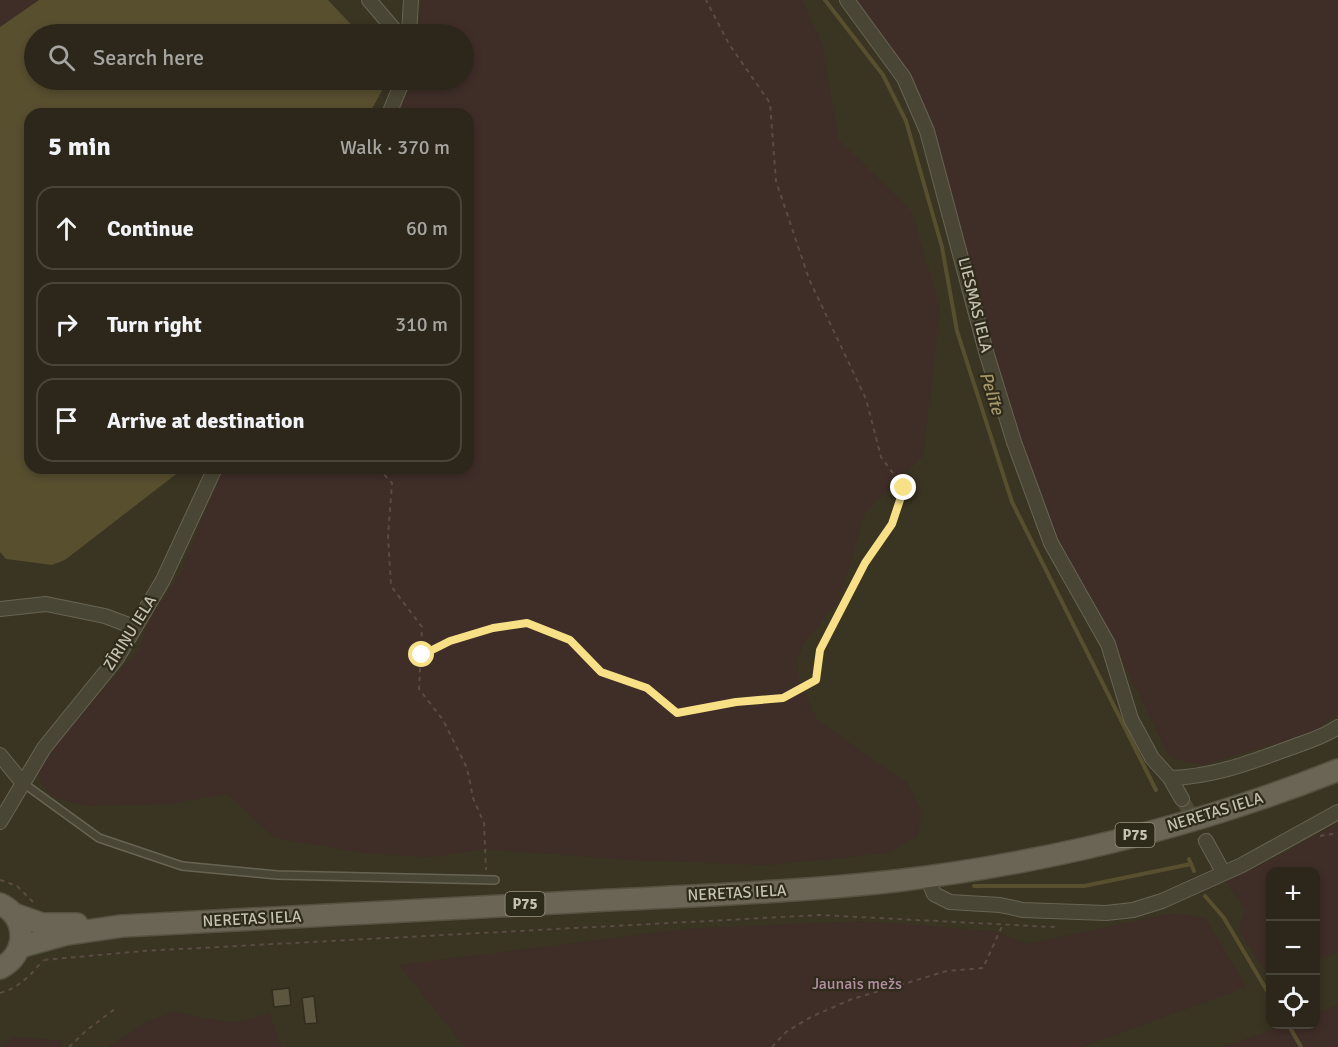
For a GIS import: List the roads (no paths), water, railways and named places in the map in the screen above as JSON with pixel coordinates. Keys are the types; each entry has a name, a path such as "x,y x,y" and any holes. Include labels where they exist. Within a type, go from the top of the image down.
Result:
{"main road":[{"name":"NERETAS IELA","path":"7,909 42,924 122,926 782,891 927,877 1021,861 1114,840 1281,792 1338,770"},
{"path":"0,968 10,961 20,947 22,936 7,909"},
{"name":"NERETAS IELA","path":"20,947 67,934 122,926"}],"street":[{"path":"369,0 389,24"},
{"path":"410,24 411,0"},
{"name":"LIESMAS IELA","path":"847,0 904,78 927,131 987,355 1014,442 1047,532 1108,644 1131,719 1152,758 1170,778 1182,799"},
{"path":"392,108 399,90"},
{"name":"ZĪRIŅU IELA","path":"0,822 21,782 68,717 117,658 163,580 211,474"},
{"path":"0,609 46,604 105,616 134,627"},
{"path":"1170,778 1192,777 1232,769 1316,740 1338,727"},
{"path":"0,755 21,782"},
{"path":"927,877 934,894 950,902 1000,905 1023,910 1106,913 1133,910 1162,901 1269,852 1338,812"},
{"path":"1206,841 1223,872"}],"lane":[{"path":"21,782 99,838 183,866 277,875 495,880"}],"waterway":[{"name":"Pelīte","path":"825,0 883,75 906,121 942,247 957,331 1012,502 1156,790"},
{"name":"Pelīte","path":"1189,859 1194,871"},
{"path":"974,886 1084,886 1191,864"},
{"name":"Pelīte","path":"1205,896 1224,918 1266,989"},
{"name":"Pelīte","path":"1291,1029 1301,1047"}],"tunnel":[{"path":"1182,799 1206,841"}],"park label":[{"name":"Jaunais mežs","path":"857,984"}]}
